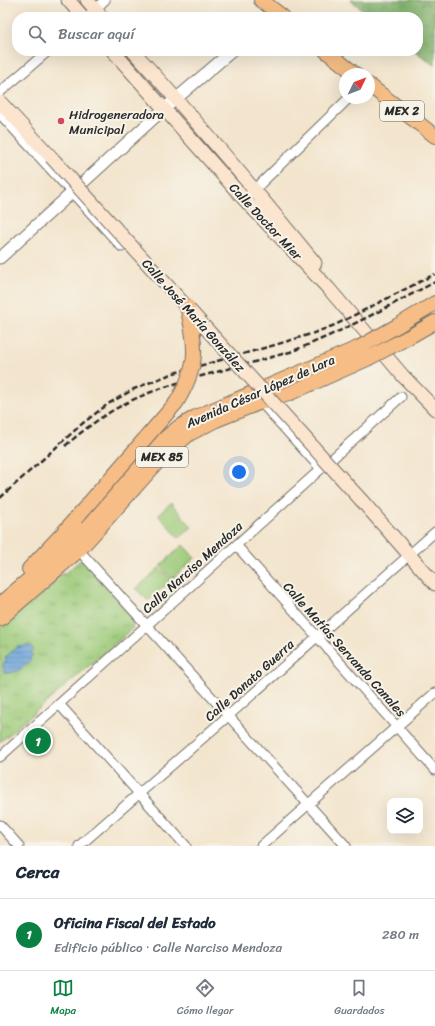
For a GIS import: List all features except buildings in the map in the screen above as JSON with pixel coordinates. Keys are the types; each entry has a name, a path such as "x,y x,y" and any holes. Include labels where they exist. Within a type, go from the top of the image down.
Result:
{"main road":[{"path":"68,0 79,12"},
{"path":"261,0 274,12"},
{"name":"Calle Doctor Mier","path":"117,56 244,199 329,289 403,376 435,409"},
{"name":"Calle Doctor Mier","path":"139,56 177,98 255,189 406,373 419,392"},
{"path":"332,56 347,68"},
{"name":"MEX 2","path":"375,90 435,136"},
{"name":"Calle José María González","path":"0,102 362,501 435,584"},
{"name":"Avenida César López de Lara","path":"257,397 268,386 360,347 435,303"},
{"path":"0,598 63,533 176,403 183,391 193,367 195,347 191,323 186,306"},
{"name":"Avenida César López de Lara","path":"0,619 75,545 120,486 167,445 179,427 196,417 257,397 276,398 367,359 435,322"},
{"name":"Avenida César López de Lara","path":"0,604 47,564 75,545"}],"street":[{"path":"93,11 105,0"},
{"path":"0,92 42,56"},
{"path":"0,258 164,109 226,56"},
{"path":"244,199 343,104"},
{"path":"0,114 122,247"},
{"path":"268,386 276,398 331,460"},
{"path":"257,397 322,468"},
{"name":"Calle Narciso Mendoza","path":"0,757 401,397"},
{"name":"Calle Donato Guerra","path":"79,846 435,532"},
{"path":"75,545 346,846"},
{"name":"Calle Matías Servando Canales","path":"236,545 435,770"},
{"path":"262,846 435,692"},
{"path":"59,704 186,846"},
{"path":"0,825 19,846"}],"green space":[{"path":"350,0 435,0 435,66 422,56 423,56 423,12 366,12"},
{"path":"171,503 192,527 179,538 158,515"},
{"path":"183,545 195,558 172,579 160,566"},
{"path":"80,560 130,615 133,621 132,629 0,742 0,628 55,576 67,572"},
{"path":"159,568 171,580 148,601 136,589"}],"water":[{"path":"23,645 29,645 33,648 31,654 33,655 30,658 31,660 17,672 5,673 3,663 6,660 5,658 18,646 20,648"}],"railway":[{"path":"0,498 83,423 108,404 134,389 174,373 275,345 335,325 435,274"},
{"path":"65,446 100,418 139,397 182,381 290,352 309,345 435,282"}],"place":[{"name":"Hidrogeneradora Municipal","path":"61,121"},
{"name":"Oficina Fiscal del Estado","path":"38,741"}]}
